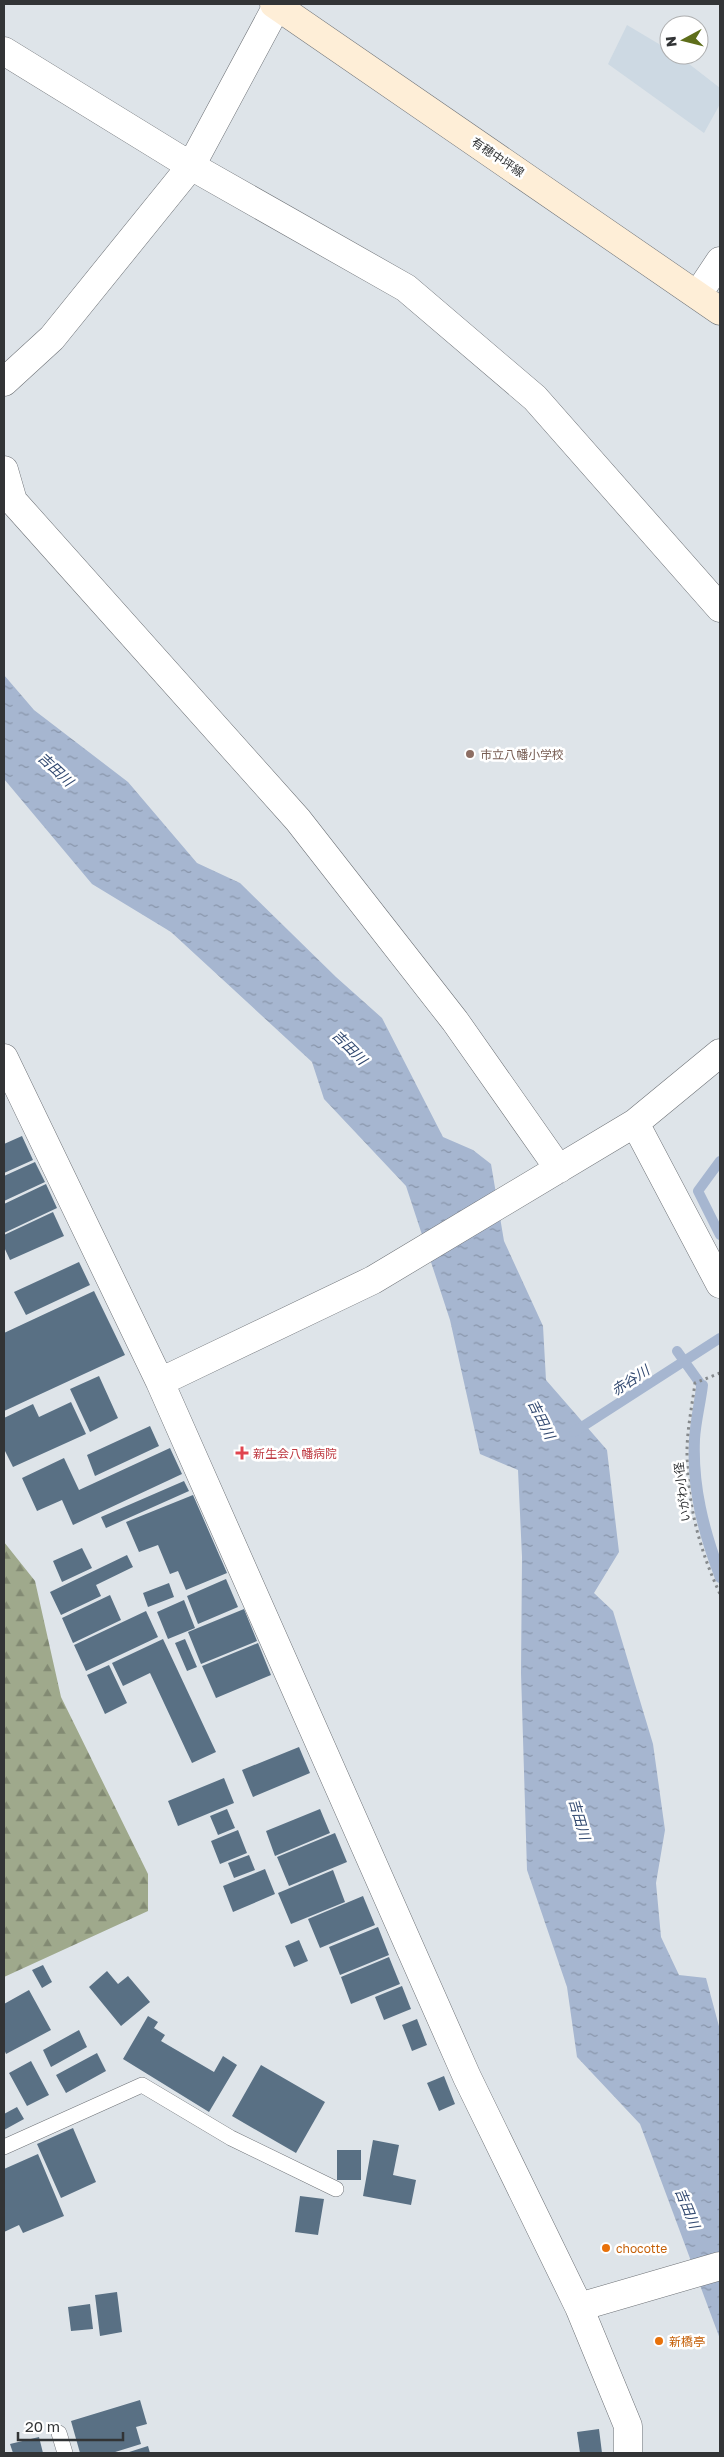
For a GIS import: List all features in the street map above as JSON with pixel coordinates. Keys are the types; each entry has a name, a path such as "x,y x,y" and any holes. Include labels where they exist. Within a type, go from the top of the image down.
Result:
{"main road":[{"name":"有穂中坪線","path":"277,4 720,311"}],"street":[{"path":"4,382 52,338 191,166 277,4"},
{"path":"4,51 191,166 414,294 535,398 720,608"},
{"path":"698,294 720,261"},
{"path":"4,470 13,501 298,820 454,1021 559,1169"},
{"path":"160,1382 373,1280 635,1123 720,1053"},
{"path":"4,1058 160,1382 463,2068 578,2307 628,2426 628,2453"},
{"path":"635,1123 720,1284"},
{"path":"578,2307 720,2266"}],"lane":[{"path":"4,2148 142,2085 231,2138 336,2189"},
{"path":"59,2434 65,2453"}],"path":[{"name":"いがわ小径","path":"720,1373 695,1383 687,1451 689,1491 694,1521 708,1567 720,1594"}],"shaded area":[{"path":"627,25 659,44 659,65 690,65 720,88 720,104 704,133 608,64"}],"green space":[{"path":"4,1542 35,1581 61,1697 148,1874 148,1911 4,1977"}],"water":[{"name":"吉田川","path":"4,675 34,710 128,782 197,863 240,883 336,977 382,1018 443,1137 473,1150 491,1164 504,1241 543,1326 546,1380 607,1450 619,1552 594,1593 613,1611 653,1744 665,1830 656,1883 661,1937 679,1975 706,1978 720,2030 720,2339 640,2124 577,2057 567,1987 527,1870 521,1673 522,1557 518,1470 480,1454 450,1320 406,1186 324,1099 312,1062 171,932 92,884 4,779"}],"building":[{"path":"22,1136 33,1160 4,1173 4,1144"},
{"path":"35,1162 45,1182 4,1201 4,1176"},
{"path":"46,1184 57,1208 4,1233 4,1204"},
{"path":"53,1212 64,1236 10,1260 4,1247 4,1235"},
{"path":"79,1262 90,1285 26,1315 14,1292"},
{"path":"94,1291 125,1355 4,1411 4,1333"},
{"path":"99,1376 118,1418 90,1432 70,1389"},
{"path":"71,1402 86,1434 13,1467 4,1449 4,1418 33,1404 39,1417"},
{"path":"150,1426 159,1446 95,1476 87,1455"},
{"path":"170,1448 182,1474 73,1525 62,1500 37,1511 22,1478 64,1458 79,1490"},
{"path":"184,1481 189,1491 106,1528 101,1517"},
{"path":"193,1495 227,1573 186,1590 178,1571 170,1574 158,1545 139,1552 126,1522"},
{"path":"82,1548 92,1568 62,1582 53,1561"},
{"path":"127,1555 133,1567 96,1585 101,1596 61,1615 50,1592"},
{"path":"226,1579 238,1607 198,1624 187,1596"},
{"path":"169,1583 174,1597 148,1607 143,1593"},
{"path":"110,1595 121,1620 73,1643 62,1618"},
{"path":"184,1600 195,1628 168,1639 157,1612"},
{"path":"244,1609 257,1641 201,1664 188,1632"},
{"path":"146,1611 158,1637 86,1671 74,1645"},
{"path":"163,1639 216,1752 192,1763 150,1673 123,1686 112,1663"},
{"path":"185,1639 197,1667 187,1671 175,1643"},
{"path":"258,1643 271,1675 216,1698 202,1666"},
{"path":"109,1665 127,1703 105,1714 87,1675"},
{"path":"299,1747 310,1773 253,1797 242,1770"},
{"path":"224,1778 234,1803 178,1826 168,1801"},
{"path":"227,1809 235,1828 218,1835 210,1816"},
{"path":"320,1809 330,1833 275,1856 266,1831"},
{"path":"238,1830 247,1853 220,1864 211,1841"},
{"path":"335,1833 347,1862 289,1886 277,1857"},
{"path":"249,1855 255,1870 234,1878 228,1863"},
{"path":"265,1869 275,1894 233,1912 223,1886"},
{"path":"333,1870 345,1902 291,1924 278,1893"},
{"path":"363,1896 375,1925 320,1948 308,1919"},
{"path":"378,1927 389,1955 340,1975 329,1947"},
{"path":"299,1940 308,1961 294,1967 285,1946"},
{"path":"389,1957 400,1984 351,2004 341,1977"},
{"path":"43,1965 52,1982 42,1988 32,1970"},
{"path":"107,1971 118,1984 128,1976 150,2002 121,2026 89,1987"},
{"path":"402,1986 411,2009 384,2020 375,1997"},
{"path":"29,1990 51,2030 6,2054 4,2049 4,2004"},
{"path":"148,2016 158,2022 154,2028 165,2035 161,2041 214,2072 223,2056 237,2065 209,2112 123,2059"},
{"path":"417,2019 427,2045 412,2051 402,2025"},
{"path":"79,2030 87,2047 51,2067 43,2050"},
{"path":"97,2053 106,2071 66,2093 56,2075"},
{"path":"31,2061 49,2095 27,2106 9,2073"},
{"path":"261,2065 325,2102 296,2153 232,2116"},
{"path":"444,2076 455,2104 439,2111 427,2083"},
{"path":"17,2107 24,2119 4,2130 4,2114"},
{"path":"73,2128 96,2182 61,2198 37,2144"},
{"path":"373,2140 399,2145 393,2175 416,2180 411,2205 363,2196"},
{"path":"337,2150 361,2150 361,2180 337,2180"},
{"path":"38,2154 64,2216 23,2233 19,2225 4,2232 4,2169"},
{"path":"300,2196 324,2199 318,2235 295,2232"},
{"path":"117,2292 122,2332 100,2336 95,2295"},
{"path":"90,2304 93,2329 71,2331 68,2307"},
{"path":"140,2400 147,2424 136,2427 141,2444 112,2453 80,2453 71,2421"},
{"path":"599,2429 602,2453 580,2453 577,2432"},
{"path":"39,2437 43,2453 13,2453 10,2444"},
{"path":"148,2446 150,2453 126,2453"}],"waterway":[{"name":"赤谷川","path":"720,1161 698,1191 720,1235"},
{"name":"赤谷川","path":"574,1432 720,1338"},
{"path":"677,1351 702,1386 701,1391"},
{"path":"720,1572 709,1540 696,1474 696,1426 703,1385 701,1387 695,1433 694,1476 699,1510 720,1578"}],"place":[{"name":"市立八幡小学校","path":"470,754"},
{"name":"新生会八幡病院","path":"242,1453"},
{"name":"chocotte","path":"606,2248"},
{"name":"新橋亭","path":"659,2341"}]}
